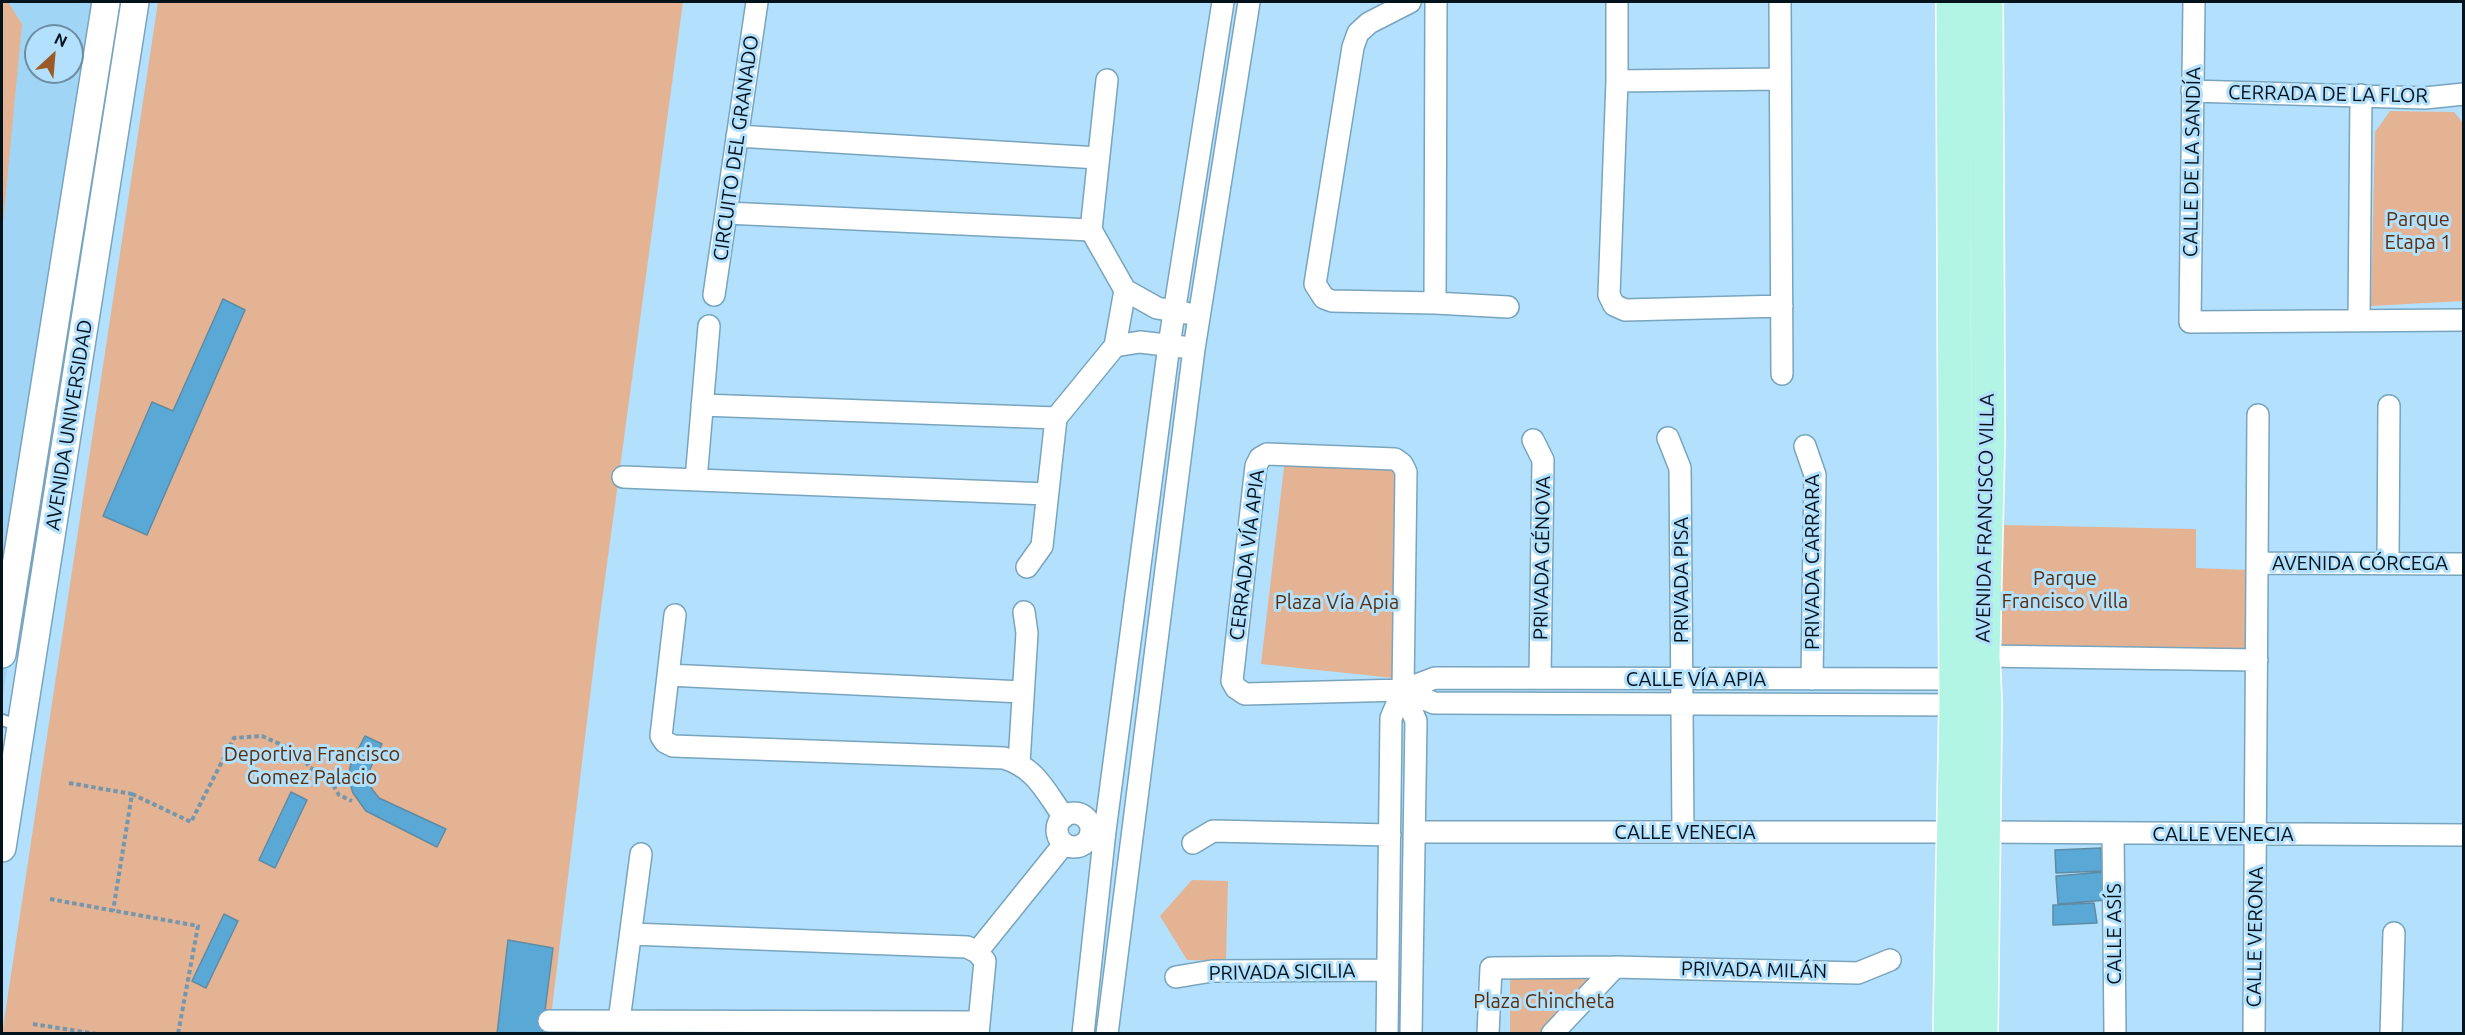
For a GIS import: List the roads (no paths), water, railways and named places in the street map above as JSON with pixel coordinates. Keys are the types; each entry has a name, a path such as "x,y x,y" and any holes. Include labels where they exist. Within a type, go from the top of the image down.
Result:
{"main road":[{"name":"AVENIDA FRANCISCO VILLA","path":"1953,2 1954,438 1968,832 1981,1034"},
{"name":"AVENIDA FRANCISCO VILLA","path":"1965,697 1983,656 1988,436 1986,2"},
{"path":"1954,438 1988,436"},
{"name":"AVENIDA FRANCISCO VILLA","path":"1950,1034 1968,832"}],"street":[{"name":"AVENIDA UNIVERSIDAD","path":"2,654 106,2"},
{"name":"AVENIDA UNIVERSIDAD","path":"2,848 11,723 135,2"},
{"name":"CIRCUITO DEL GRANADO","path":"714,295 757,2"},
{"path":"1083,1034 1098,830 1174,311 1223,2"},
{"path":"1107,1034 1194,349 1249,2"},
{"path":"1410,2 1369,23 1358,33 1353,47 1315,284 1324,298 1332,301 1508,307"},
{"path":"1435,303 1436,2"},
{"path":"1617,2 1617,81 1609,295 1614,305 1625,310 1782,306"},
{"path":"1780,2 1782,374"},
{"name":"CALLE DE LA SANDÍA","path":"2194,2 2190,322 2359,320"},
{"path":"96,65 125,69"},
{"path":"1617,81 1780,79"},
{"path":"1107,80 1090,230 1125,290 1156,308 1199,314"},
{"name":"CERRADA DE LA FLOR","path":"2192,91 2426,98 2463,94"},
{"path":"2361,95 2359,320 2463,320"},
{"path":"737,136 1098,158"},
{"path":"726,213 1090,230"},
{"path":"1027,567 1042,546 1056,418 1115,346 1125,290"},
{"path":"696,480 709,327"},
{"path":"1115,346 1140,342 1194,349"},
{"path":"702,405 1056,418"},
{"path":"2388,563 2389,406"},
{"name":"CALLE VERONA","path":"2254,1034 2258,415"},
{"name":"PRIVADA PISA","path":"1668,438 1680,468 1683,832"},
{"name":"PRIVADA GÉNOVA","path":"1533,440 1543,459 1540,678"},
{"name":"PRIVADA CARRARA","path":"1805,446 1815,475 1812,679"},
{"name":"CERRADA VÍA APIA","path":"1267,454 1395,459 1402,464 1406,472 1402,690 1245,694 1236,688 1232,681 1256,466 1260,458 1267,454"},
{"path":"622,477 1047,494"},
{"name":"AVENIDA CÓRCEGA","path":"2258,563 2463,564"},
{"path":"1019,762 1027,633 1024,612"},
{"path":"675,615 661,736 665,742 673,746 1004,758 1019,762 1032,771 1064,817"},
{"path":"1983,656 2257,660"},
{"path":"668,675 1022,692"},
{"name":"CALLE VÍA APIA","path":"1402,690 1435,678 1812,679 1965,697"},
{"path":"1402,690 1416,722 1411,1034"},
{"path":"1387,1034 1390,718 1402,690"},
{"name":"CALLE VÍA APIA","path":"1402,690 1434,703 1682,704 1965,697"},
{"path":"1098,830 1082,846 1070,847 1064,844 1057,828 1064,817 1075,813 1082,815 1098,830 1131,833"},
{"path":"1193,843 1212,831 1390,835"},
{"name":"CALLE VENECIA","path":"1415,832 2463,835"},
{"name":"CALLE ASÍS","path":"2114,834 2115,1034"},
{"path":"977,952 1064,844"},
{"path":"619,1021 641,854"},
{"path":"2391,1034 2394,933"},
{"path":"549,1021 979,1028 985,961 977,952 966,947 631,934"},
{"name":"PRIVADA MILÁN","path":"1488,1034 1491,968 1615,967 1858,973 1890,960"},
{"path":"1552,1034 1615,967"},
{"name":"PRIVADA SICILIA","path":"1176,976 1212,971 1388,970"}],"park label":[{"name":"Parque Etapa 1","path":"2418,230"},
{"name":"Parque Francisco Villa","path":"2065,590"},
{"name":"Plaza Vía Apia","path":"1337,602"},
{"name":"Deportiva Francisco Gomez Palacio","path":"312,766"},
{"name":"Plaza Chincheta","path":"1544,1001"}]}
